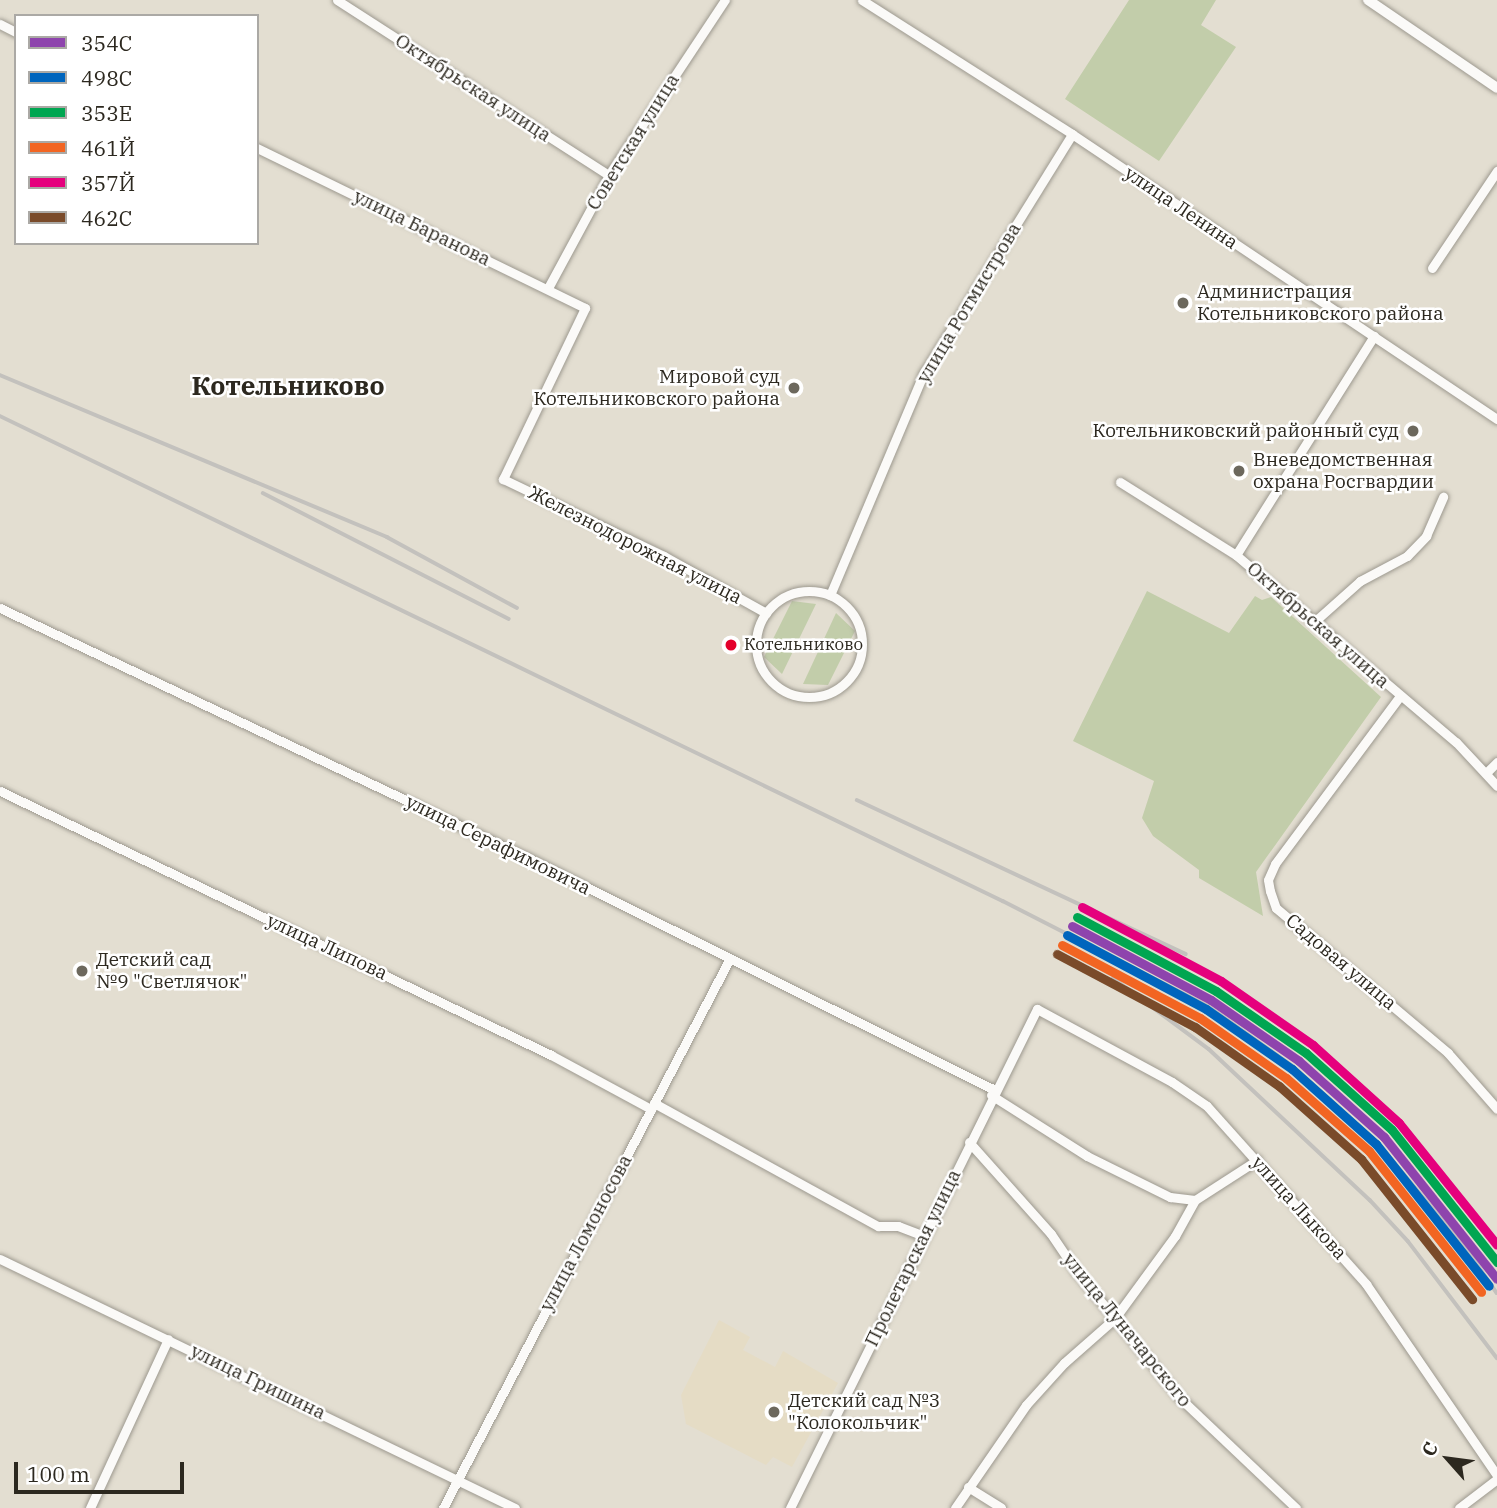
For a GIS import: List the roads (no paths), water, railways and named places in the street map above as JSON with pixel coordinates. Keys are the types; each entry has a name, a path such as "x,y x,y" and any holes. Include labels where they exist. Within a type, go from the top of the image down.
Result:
{"street":[{"name":"Октябрьская улица","path":"337,0 609,176"},
{"name":"Советская улица","path":"548,288 609,176 725,0"},
{"name":"улица Ленина","path":"862,0 1072,134 1497,419"},
{"path":"1368,0 1497,88"},
{"name":"улица Ротмистрова","path":"830,595 924,373 1072,134"},
{"name":"улица Баранова","path":"259,149 585,308 503,479"},
{"path":"1432,268 1497,171"},
{"path":"1236,555 1374,336"},
{"name":"Железнодорожная улица","path":"503,479 663,555 766,613"},
{"name":"Октябрьская улица","path":"1120,482 1236,555 1488,772 1497,786"},
{"path":"1314,622 1360,581 1407,556 1426,536 1443,497"},
{"path":"800,592 830,595 850,611 862,646 856,671 827,695 791,695 763,671 757,636 766,613 781,600 800,592"},
{"name":"улица Серафимовича","path":"0,608 730,958 992,1092 1087,1156 1170,1197 1195,1200"},
{"name":"Садовая улица","path":"1400,696 1275,864 1268,880 1270,891 1276,908 1448,1053 1497,1109"},
{"path":"1488,772 1497,762"},
{"name":"улица Липова","path":"0,790 540,1050 878,1226 898,1226 924,1236"},
{"name":"улица Ломоносова","path":"443,1508 730,958"},
{"name":"Пролетарская улица","path":"790,1508 992,1092 1037,1009"},
{"name":"улица Лыкова","path":"1037,1009 1198,1098 1257,1160 1366,1284 1497,1477"},
{"name":"улица Луначарского","path":"969,1142 1051,1234 1180,1398 1296,1508"},
{"path":"955,1508 1026,1405 1065,1363 1115,1318 1175,1236 1195,1200 1257,1160"},
{"name":"улица Гришина","path":"0,1259 515,1508"},
{"path":"90,1508 168,1339"},
{"path":"1459,1508 1497,1477"},
{"path":"968,1487 1001,1508"}],"railway":[{"path":"0,375 387,537 517,608"},
{"path":"0,416 1003,901 1208,1006 1294,1067 1378,1143 1467,1249 1497,1293"},
{"path":"263,493 509,619"},
{"path":"857,800 1186,954"},
{"path":"1113,978 1209,1049 1370,1200 1408,1241 1497,1358"}],"place":[{"name":"Администрация Котельниковского района","path":"1183,303"},
{"name":"Мировой суд Котельниковского района","path":"794,388"},
{"name":"Котельниковский районный суд","path":"1413,431"},
{"name":"Вневедомственная охрана Росгвардии","path":"1239,471"},
{"name":"Котельниково","path":"731,645"},
{"name":"Детский сад №9 \"Светлячок\"","path":"82,971"},
{"name":"Детский сад №3 \"Колокольчик\"","path":"774,1412"}],"district":[{"name":"Котельниково","path":"288,386"}]}
